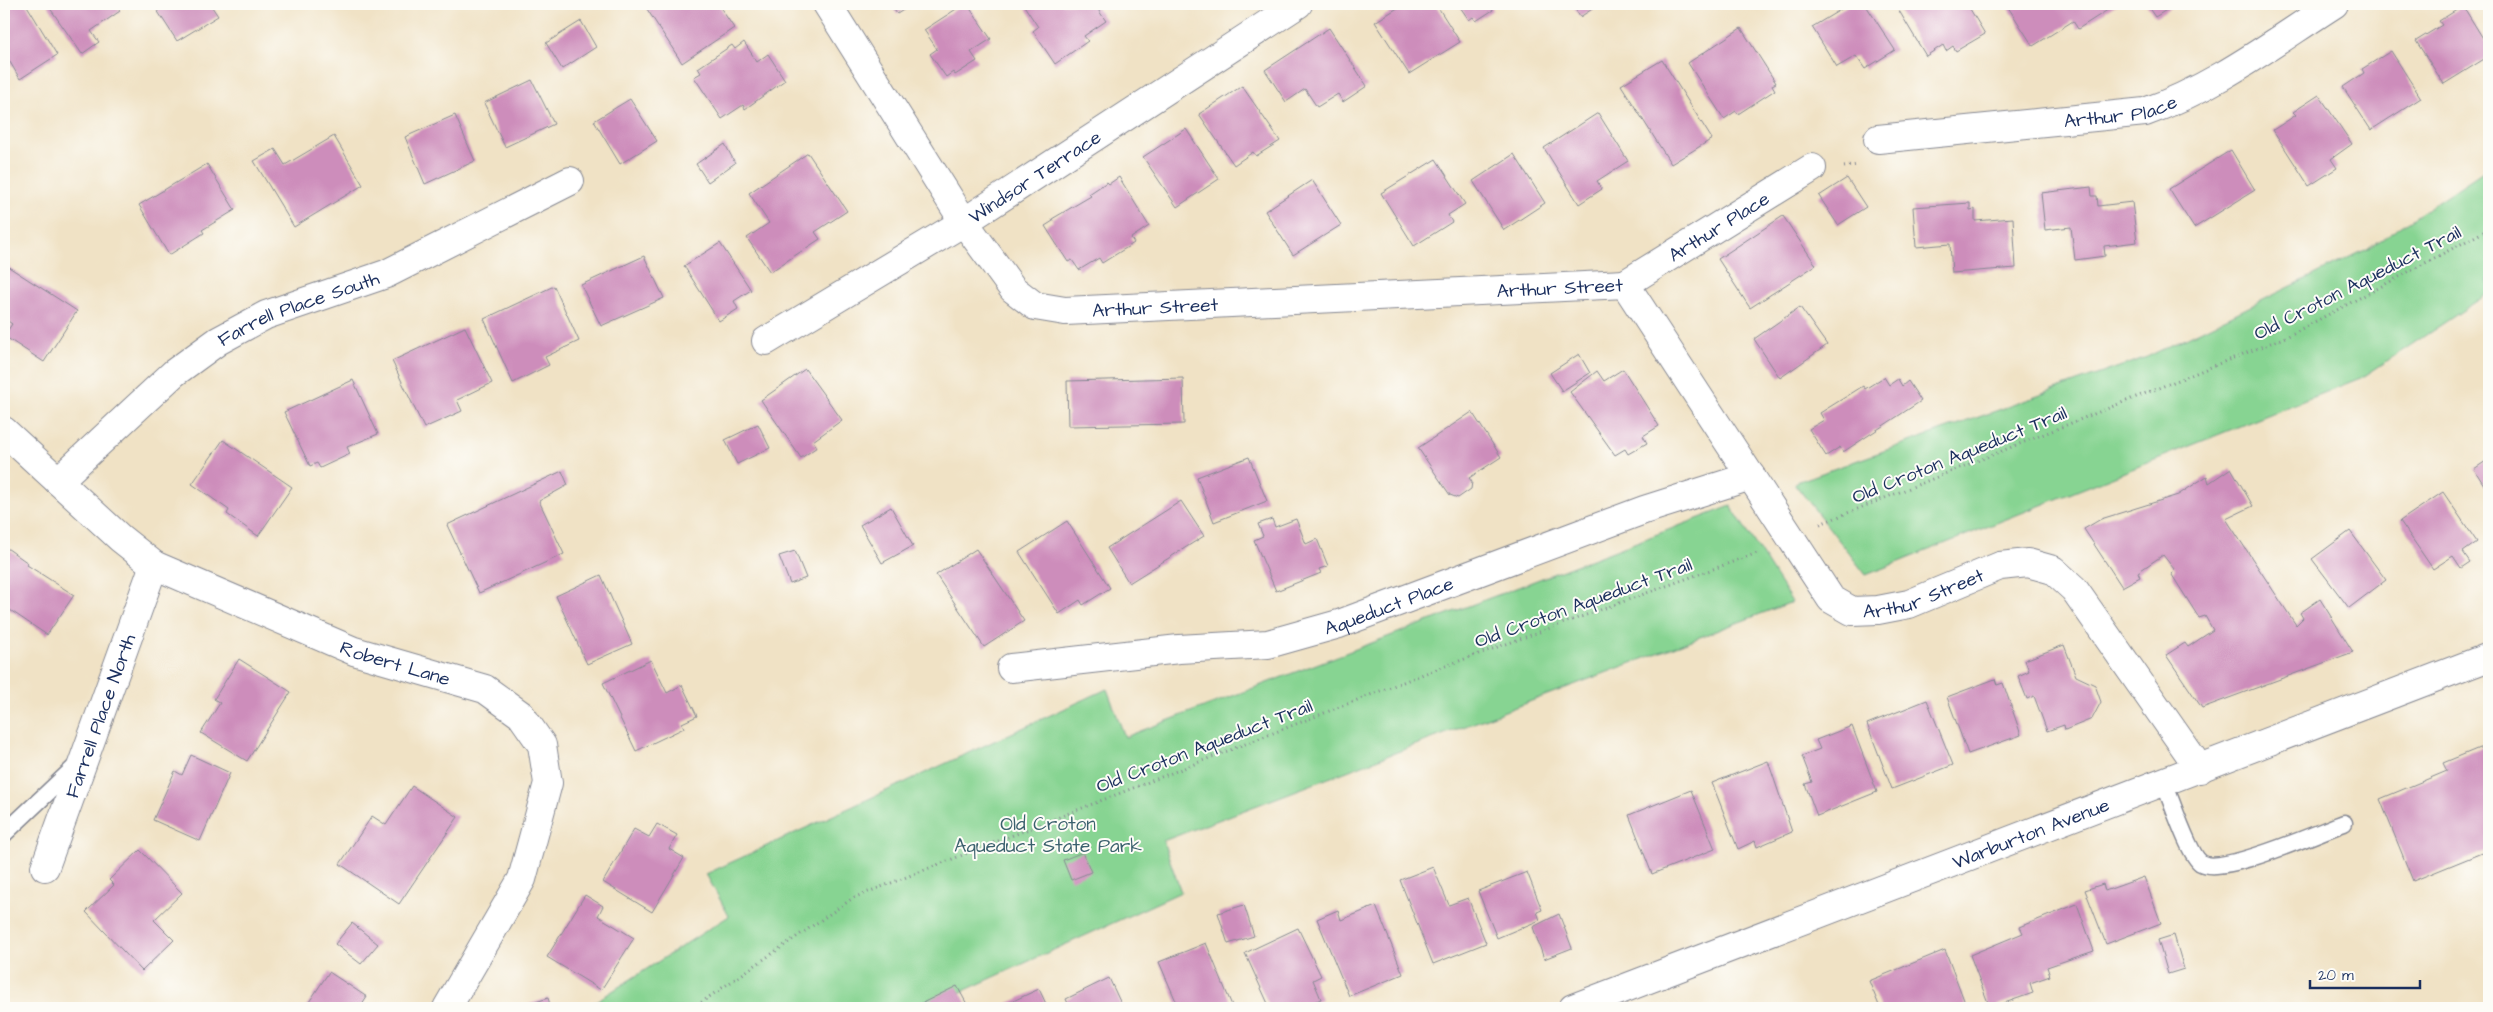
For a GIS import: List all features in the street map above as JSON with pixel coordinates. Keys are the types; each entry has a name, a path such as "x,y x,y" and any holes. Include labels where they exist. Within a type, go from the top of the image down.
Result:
{"street":[{"name":"Arthur Street","path":"827,4 964,222 1012,289 1035,306 1065,310 1625,284 1831,599 1852,611 1878,610 1909,604 2000,566 2028,563 2054,570 2074,589 2200,769"},
{"name":"Windsor Terrace","path":"766,341 964,222 1298,4"},
{"name":"Arthur Place","path":"1878,139 2145,112 2178,100 2211,84 2334,4"},
{"name":"Arthur Place","path":"1625,284 1812,168"},
{"name":"Farrell Place South","path":"58,481 174,373 218,341 266,315 386,274 570,181"},
{"name":"Robert Lane","path":"4,431 120,538 154,564 354,651 485,689 521,714 542,745 548,783 522,878 447,1008"},
{"name":"Aqueduct Place","path":"1011,668 1179,649 1268,644 1339,624 1644,510 1751,476"},
{"name":"Farrell Place North","path":"45,867 154,564"},
{"name":"Warburton Avenue","path":"1573,1008 2489,657"}],"lane":[{"path":"4,834 83,759"},
{"path":"2164,783 2191,850 2201,862 2214,867 2247,860 2344,823"}],"path":[{"path":"1812,168 1857,166 1878,139"},
{"name":"Old Croton Aqueduct Trail","path":"693,1008 853,898 1426,673 1751,557 1789,537 2288,336 2489,229"}],"green space":[{"path":"2489,167 2489,293 2363,377 1866,575 1794,483 2147,357 2369,248"},
{"name":"Old Croton Aqueduct State Park","path":"1731,506 1792,602 1163,841 1181,892 926,1008 586,1008 729,916 706,874 1107,689 1125,737"}],"building":[{"path":"4,4 26,4 57,55 20,79 4,52"},
{"path":"47,4 115,4 120,11 91,31 99,42 82,54"},
{"path":"153,4 210,4 218,16 177,41"},
{"path":"648,4 710,4 713,7 718,4 734,28 682,63 645,6"},
{"path":"890,4 913,4 897,14"},
{"path":"964,4 967,4 991,39 971,52 977,61 955,75 953,72 946,77 930,54 937,49 924,30"},
{"path":"1023,4 1094,4 1106,21 1084,36 1088,41 1055,64 1033,31 1038,27"},
{"path":"1404,4 1436,4 1460,42 1409,74 1375,22"},
{"path":"1458,4 1494,4 1491,6 1493,10 1476,21 1473,17 1469,20"},
{"path":"1572,4 1600,4 1580,17"},
{"path":"1850,4 1865,4 1895,50 1865,69 1856,56 1837,67 1812,27"},
{"path":"1895,4 1967,4 1985,34 1956,51 1953,46 1946,51 1943,45 1926,56"},
{"path":"2006,4 2117,4 2078,29 2073,21 2033,46"},
{"path":"2146,4 2176,4 2155,17"},
{"path":"2463,6 2489,48 2489,56 2444,84 2416,41 2442,25 2439,21"},
{"path":"581,21 596,47 562,69 546,43"},
{"path":"1329,28 1367,86 1343,102 1338,94 1317,107 1305,89 1286,102 1265,70"},
{"path":"1741,28 1776,83 1772,85 1775,90 1738,114 1736,111 1724,119 1688,63"},
{"path":"744,42 757,62 768,54 785,80 745,109 743,105 722,119 694,77 701,73 698,68 732,45 735,49"},
{"path":"2391,51 2421,98 2371,130 2343,87 2364,73 2362,69"},
{"path":"1662,60 1712,139 1671,164 1621,85"},
{"path":"532,80 554,124 505,147 484,103"},
{"path":"1242,86 1280,141 1256,156 1253,152 1234,165 1199,114"},
{"path":"2319,95 2352,144 2331,159 2337,168 2309,186 2273,130 2296,115 2293,112"},
{"path":"630,99 657,141 620,164 594,121"},
{"path":"1598,113 1628,161 1597,181 1602,189 1579,204 1544,148"},
{"path":"455,115 475,161 425,184 405,137"},
{"path":"1186,129 1219,179 1177,207 1143,157"},
{"path":"334,136 363,185 294,227 254,161 275,149 285,165"},
{"path":"725,144 735,163 708,182 696,164"},
{"path":"2231,150 2255,190 2194,228 2169,189"},
{"path":"808,153 847,211 815,232 820,239 770,272 747,238 769,223 749,193"},
{"path":"1514,154 1545,203 1504,230 1473,181"},
{"path":"1436,159 1465,204 1448,215 1452,222 1414,246 1381,193"},
{"path":"207,164 235,210 202,230 204,233 169,255 139,205"},
{"path":"1119,177 1149,226 1131,238 1134,243 1102,263 1099,258 1079,270 1072,260 1068,262 1045,226 1053,221 1052,219 1091,196 1089,194 1107,182 1109,184"},
{"path":"1847,178 1866,207 1838,225 1819,196"},
{"path":"1312,180 1341,225 1293,255 1265,211"},
{"path":"2091,187 2092,196 2097,196 2098,206 2132,202 2137,242 2104,246 2105,256 2075,260 2071,227 2045,230 2041,193"},
{"path":"1970,203 1970,210 1975,209 1975,221 2013,218 2016,268 1952,273 1950,244 1916,247 1913,207"},
{"path":"1783,216 1816,265 1750,308 1718,259"},
{"path":"720,243 751,290 734,301 738,309 719,321 684,266"},
{"path":"4,253 9,256 4,264"},
{"path":"644,256 664,298 601,326 581,285"},
{"path":"4,264 77,311 44,362 4,336 12,324 4,318"},
{"path":"554,286 579,341 545,357 549,365 513,383 484,319"},
{"path":"1800,307 1827,345 1780,378 1754,339"},
{"path":"465,327 492,383 457,400 462,411 424,428 392,361"},
{"path":"1579,354 1590,373 1562,391 1550,373"},
{"path":"805,369 842,420 813,441 817,447 801,458 761,400"},
{"path":"1623,369 1659,426 1643,436 1647,443 1628,454 1625,449 1615,455 1570,392 1597,371 1604,381"},
{"path":"1884,377 1889,385 1898,379 1902,386 1908,381 1921,401 1843,452 1840,447 1826,456 1809,429 1824,420 1820,413 1863,386 1865,389"},
{"path":"1183,378 1184,424 1068,426 1067,381"},
{"path":"353,380 378,434 347,447 350,454 320,468 317,463 310,466 284,412"},
{"path":"1472,412 1501,457 1469,478 1472,482 1471,489 1458,498 1450,495 1418,448"},
{"path":"758,424 770,448 737,464 725,440"},
{"path":"223,440 292,487 258,536 227,514 229,510 192,484"},
{"path":"1249,457 1267,501 1214,522 1197,477"},
{"path":"2489,459 2489,493 2474,469"},
{"path":"2231,468 2253,506 2226,519 2296,625 2303,618 2300,613 2320,599 2353,652 2202,708 2166,655 2185,643 2188,647 2213,630 2205,616 2199,618 2172,575 2174,569 2163,555 2138,572 2140,577 2122,587 2084,529 2101,519 2178,495 2207,476 2209,483"},
{"path":"562,471 568,485 539,501 564,554 479,593 447,525"},
{"path":"2443,492 2477,542 2463,552 2470,562 2461,568 2453,556 2433,569 2400,521"},
{"path":"1181,501 1204,536 1129,583 1107,548"},
{"path":"891,507 913,546 882,563 860,525"},
{"path":"1272,519 1275,527 1296,519 1306,544 1317,539 1328,566 1319,569 1321,573 1276,591 1254,540 1263,536 1258,524"},
{"path":"1067,521 1110,588 1083,605 1080,600 1059,614 1019,552"},
{"path":"2350,531 2386,580 2349,608 2312,559"},
{"path":"4,546 28,563 27,565 74,595 47,635 4,606"},
{"path":"976,549 1024,621 984,647 936,575"},
{"path":"795,551 806,578 790,584 779,556"},
{"path":"601,575 632,644 587,664 556,596"},
{"path":"2064,645 2076,676 2095,685 2101,702 2092,719 2065,730 2064,725 2047,731 2034,696 2027,699 2018,676 2029,671 2025,660"},
{"path":"239,659 291,692 247,761 201,733 220,703 214,699"},
{"path":"651,660 667,693 682,685 697,716 682,723 684,728 636,751 603,683"},
{"path":"1995,679 1997,685 2003,683 2021,735 1968,754 1947,697"},
{"path":"1927,700 1953,765 1892,789 1867,724"},
{"path":"1852,726 1877,792 1817,816 1805,784 1812,782 1802,756 1820,749 1816,740"},
{"path":"2489,744 2489,850 2413,881 2380,799 2447,771 2443,763"},
{"path":"191,755 230,773 200,841 153,820 175,771 182,775"},
{"path":"1768,761 1792,832 1757,847 1755,841 1738,849 1712,783"},
{"path":"412,786 458,817 399,904 340,864 372,816 386,825"},
{"path":"1691,790 1715,849 1652,874 1629,815"},
{"path":"657,824 677,835 669,849 684,858 652,912 603,882 634,829 649,837"},
{"path":"140,850 182,893 154,920 174,940 142,971 86,912 114,885 109,880"},
{"path":"1083,852 1091,872 1071,880 1063,860"},
{"path":"1433,867 1449,905 1468,898 1486,943 1433,964 1400,880"},
{"path":"1527,872 1542,910 1537,912 1540,920 1497,938 1478,891"},
{"path":"2144,877 2161,923 2106,944 2085,890 2103,884 2105,891"},
{"path":"585,895 603,906 598,916 634,938 601,990 547,957"},
{"path":"2077,904 2094,951 2047,967 2050,976 2030,983 2033,993 1990,1008 1970,955 2023,933 2020,927"},
{"path":"1244,905 1254,936 1228,944 1218,913"},
{"path":"1376,906 1403,974 1349,996 1317,919 1338,910 1341,920"},
{"path":"1559,914 1572,948 1544,959 1533,927"},
{"path":"352,923 378,944 361,964 335,944"},
{"path":"1298,928 1321,976 1313,980 1321,999 1299,1008 1270,1008 1245,953"},
{"path":"2174,935 2184,969 2168,974 2158,940"},
{"path":"1206,943 1233,1008 1179,1008 1159,962"},
{"path":"1945,950 1967,1008 1880,1008 1869,981"},
{"path":"329,972 367,997 360,1008 305,1008"},
{"path":"1109,978 1123,1008 1070,1008 1066,999"},
{"path":"957,986 969,1008 912,1008"},
{"path":"1039,989 1048,1008 998,1008"},
{"path":"548,998 551,1008 518,1008"}]}
